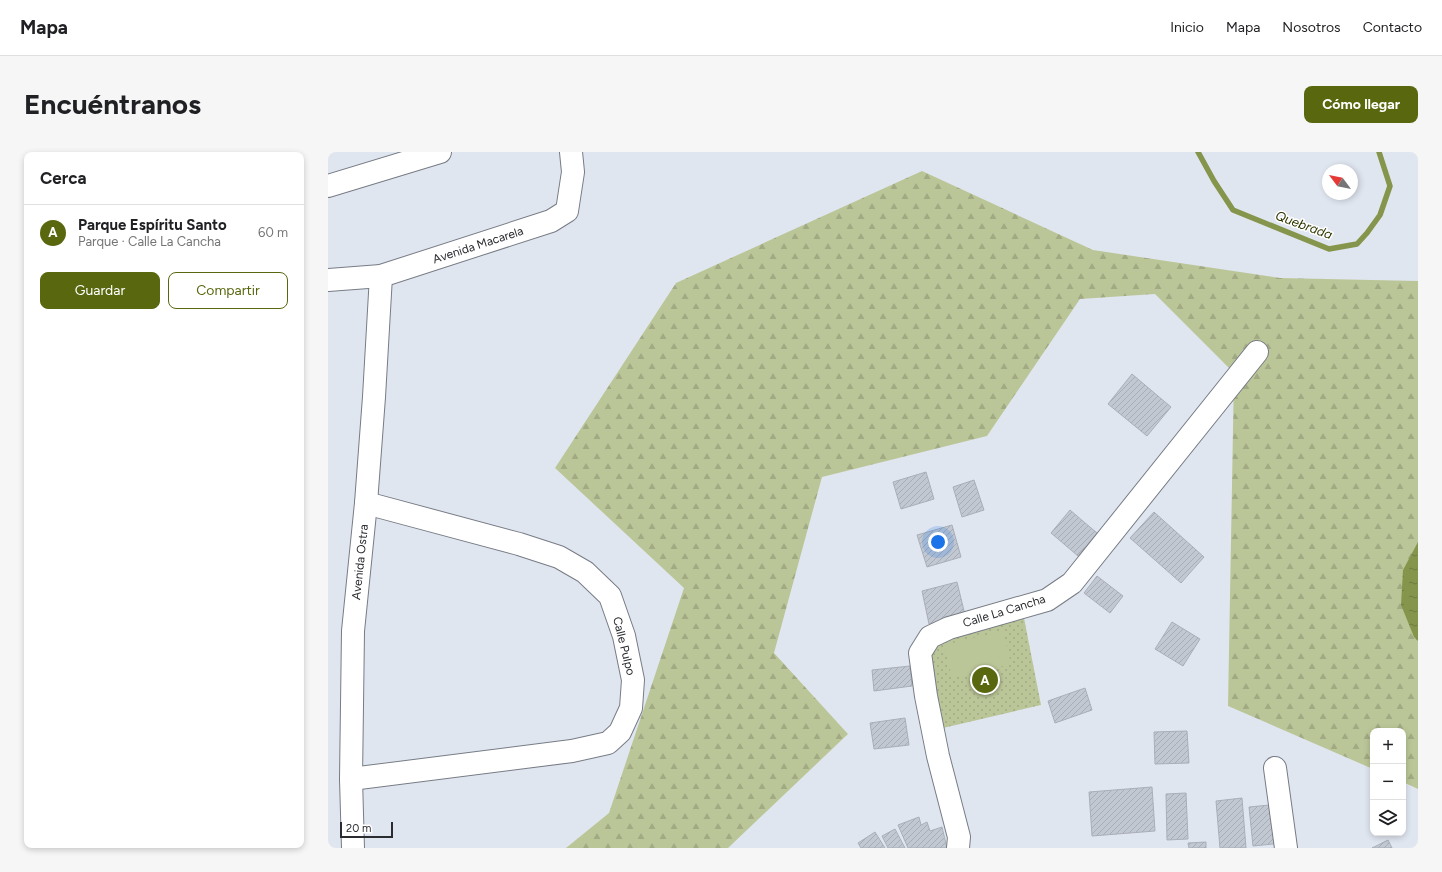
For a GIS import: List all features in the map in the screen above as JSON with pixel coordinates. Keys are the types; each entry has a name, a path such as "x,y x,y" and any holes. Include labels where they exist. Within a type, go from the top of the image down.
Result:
{"street":[{"path":"328,186 440,152"},
{"name":"Avenida Macarela","path":"328,280 381,276 551,221 567,211 572,172 570,152"},
{"name":"Avenida Ostra","path":"353,848 351,779 353,631 366,503 381,276"},
{"name":"Calle La Cancha","path":"958,848 959,837 938,756 926,696 920,653 930,636 949,628 1047,600 1072,583 1257,352"},
{"name":"Calle Pulpo","path":"351,779 572,750 608,743 620,732 631,708 632,701 633,680 627,650 624,636 610,596 585,572 559,558 519,544 366,503"},
{"path":"1275,768 1286,848"}],"green space":[{"path":"922,171 1093,250 1280,278 1418,281 1418,789 1406,783 1406,728 1370,728 1370,768 1228,706 1234,373 1155,294 1080,299 987,436 822,477 774,653 848,734 728,848 566,848 609,813 684,588 555,468 676,283"},
{"path":"1024,618 1041,705 943,728 929,655 943,637"},
{"path":"1003,631 1011,664 952,678 944,645"}],"water":[{"path":"1418,542 1418,641 1414,637 1401,605 1403,570"}],"building":[{"path":"1132,374 1171,407 1147,436 1108,404"},
{"path":"926,472 934,499 901,509 893,482"},
{"path":"974,480 984,510 962,517 953,487"},
{"path":"1070,510 1097,533 1078,556 1051,533"},
{"path":"1154,512 1204,557 1181,583 1130,538"},
{"path":"952,525 961,557 927,567 917,535"},
{"path":"1097,576 1123,596 1110,613 1084,593"},
{"path":"957,582 965,615 929,624 922,591"},
{"path":"1172,622 1200,639 1183,666 1155,649"},
{"path":"910,666 912,686 874,691 872,670"},
{"path":"1085,688 1092,710 1055,723 1048,701"},
{"path":"905,718 909,745 874,749 870,723"},
{"path":"1187,731 1189,763 1155,764 1154,732"},
{"path":"1152,787 1155,831 1092,836 1089,792"},
{"path":"1186,793 1188,839 1167,840 1166,794"},
{"path":"1242,798 1246,848 1220,848 1216,801"},
{"path":"1280,804 1283,843 1253,846 1249,807"},
{"path":"919,817 921,825 927,822 930,831 942,827 947,848 908,848 898,825"},
{"path":"895,829 905,848 888,848 882,836"},
{"path":"875,832 885,848 861,848 858,843"},
{"path":"1388,840 1392,848 1372,848"},
{"path":"1206,842 1206,848 1189,848 1188,843"}],"waterway":[{"name":"Quebrada","path":"1198,152 1214,181 1233,210 1329,249 1357,244 1380,215 1390,186 1379,152"}],"place":[{"name":"Parque Espíritu Santo","path":"985,680"}]}
